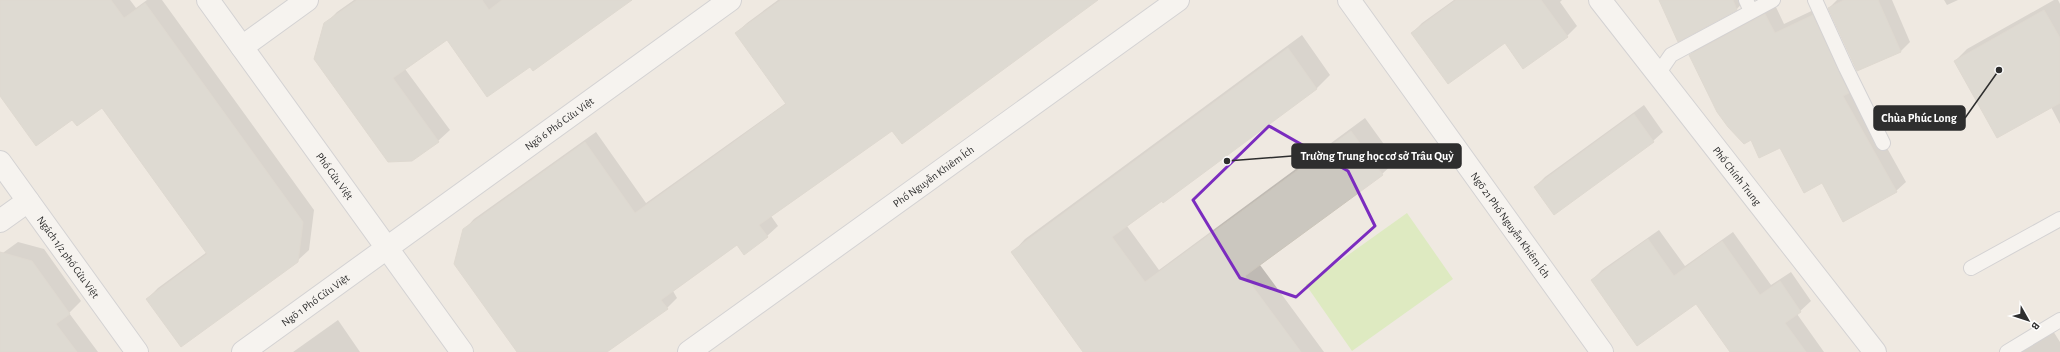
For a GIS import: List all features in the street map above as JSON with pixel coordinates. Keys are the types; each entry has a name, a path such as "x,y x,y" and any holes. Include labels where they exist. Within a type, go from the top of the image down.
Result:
{"street":[{"name":"Phố Cửu Việt","path":"208,0 462,352"},
{"path":"242,47 307,0"},
{"name":"Ngõ 6 Phố Cửu Việt","path":"387,248 730,0"},
{"name":"Phố Nguyễn Khiêm Ích","path":"689,352 1178,0"},
{"name":"Ngõ 21 Phố Nguyễn Khiêm Ích","path":"1349,0 1602,352"},
{"name":"Phố Chính Trung","path":"1600,0 1875,352"},
{"name":"Ngách 1/2 phố Cửu Việt","path":"0,162 137,352"},
{"path":"0,221 28,201"},
{"name":"Ngõ 1 Phố Cửu Việt","path":"243,352 387,248"}],"lane":[{"path":"1658,74 1671,55 1748,6 1773,0"},
{"path":"1815,0 1846,68 1883,143"},
{"path":"1971,268 2060,218"},
{"path":"2007,352 2060,320"}],"highlighted area":[{"path":"1269,126 1348,171 1375,226 1296,297 1240,278 1193,200"}],"green space":[{"path":"1407,213 1453,279 1352,351 1306,285"}],"building":[{"path":"0,0 111,0 124,18 145,3 303,222 298,262 181,347 146,299 207,254 102,108 77,126 72,120 36,146 0,96"},
{"path":"357,0 482,0 489,10 502,0 632,0 533,71 530,67 487,97 447,40 393,78 439,142 412,161 388,162 314,59 324,23"},
{"path":"781,0 1098,0 902,144 892,131 759,225 768,237 744,255 737,245 661,300 668,309 607,352 517,352 454,264 463,229 585,142 635,213 734,142 786,104 735,33"},
{"path":"1456,0 1541,0 1568,37 1523,69 1505,43 1448,84 1411,33"},
{"path":"1659,0 1733,0 1737,10 1678,42"},
{"path":"1844,0 1878,0 1901,52 1857,71 1828,8"},
{"path":"2044,10 2060,38 2060,103 1997,138 1954,61"},
{"path":"1765,14 1775,33 1813,15 1849,93 1843,96 1897,192 1843,222 1822,183 1804,193 1780,148 1759,158 1751,140 1744,144 1728,127 1717,112 1689,55"},
{"path":"1288,48 1317,89 1163,203 1162,201 1112,237 1145,282 1351,131 1383,175 1245,276 1301,352 1083,352 1011,252"},
{"path":"1634,114 1654,142 1554,215 1534,187"},
{"path":"1648,239 1674,276 1722,241 1760,295 1780,281 1801,312 1785,323 1806,352 1730,352 1696,304 1637,346 1591,280"},
{"path":"0,252 32,261 70,314 56,324 77,352 0,352"}],"place":[{"name":"Chùa Phúc Long","path":"1999,70"},
{"name":"Trường Trung học cơ sở Trâu Quỳ","path":"1227,161"}]}
